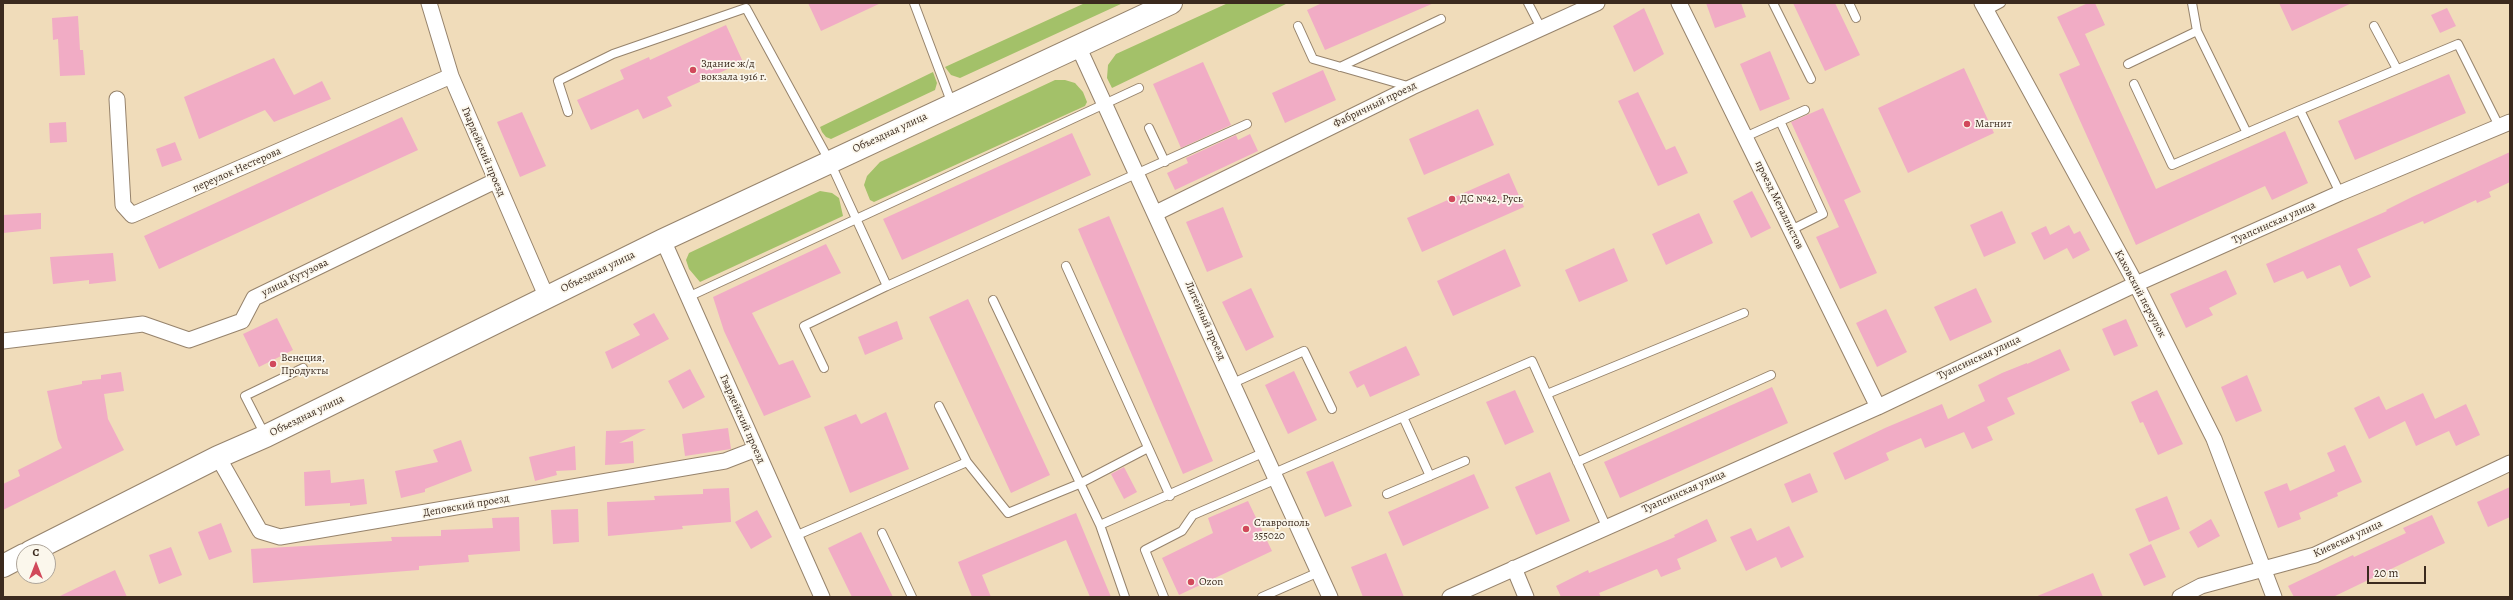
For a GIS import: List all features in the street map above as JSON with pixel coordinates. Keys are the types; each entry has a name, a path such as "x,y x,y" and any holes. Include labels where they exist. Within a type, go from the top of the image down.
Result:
{"main road":[{"name":"Объездная улица","path":"46,544 218,457 266,436 663,240 1171,3"},
{"path":"3,566 16,559"}],"street":[{"name":"Гвардейский проезд","path":"429,3 451,76 495,181 547,298"},
{"name":"Фабричный проезд","path":"1156,212 1412,87 1597,3"},
{"name":"проезд Металлистов","path":"1679,3 1878,407"},
{"name":"Каховский переулок","path":"1984,7 2136,284 2214,439 2262,569 2274,597"},
{"name":"Литейный проезд","path":"1078,46 1137,175 1156,212 1330,597"},
{"name":"переулок Нестерова","path":"117,100 123,205 132,216 451,76"},
{"name":"Туапсинская улица","path":"1450,597 1606,526 1878,407 2136,284 2340,193 2505,124"},
{"name":"улица Кутузова","path":"3,341 143,324 189,340 242,321 254,298 495,181"},
{"name":"Гвардейский проезд","path":"663,240 822,597"},
{"name":"Деповский проезд","path":"218,457 260,532 280,537 725,461 756,450"},
{"name":"Киевская улица","path":"2180,597 2202,586 2315,555 2510,463"},
{"path":"1514,568 1526,597"}],"lane":[{"path":"1528,3 1541,28"},
{"path":"1773,3 1811,79"},
{"path":"1849,3 1856,18"},
{"path":"1984,7 2001,3"},
{"path":"2192,3 2197,32 2247,133"},
{"path":"917,4 952,104"},
{"path":"568,112 558,82 613,54 746,8 830,162 887,286"},
{"path":"1340,67 1441,19"},
{"path":"1298,26 1312,59 1412,87"},
{"path":"2374,26 2397,69"},
{"path":"2128,64 2197,32"},
{"path":"2134,84 2172,165 2458,44 2505,124"},
{"path":"688,296 1139,88"},
{"path":"1745,137 1805,110"},
{"path":"2300,110 2340,193"},
{"path":"1780,121 1823,214 1791,230"},
{"path":"824,368 804,326 887,286 1137,175 1247,124"},
{"path":"1149,128 1165,162"},
{"path":"1066,266 1170,496"},
{"path":"993,300 1100,525 1126,593 1125,597"},
{"path":"1547,394 1744,313"},
{"path":"1233,383 1304,351 1332,409"},
{"path":"1164,597 1145,550 1182,531 1193,515 1403,417 1532,361 1606,526"},
{"path":"266,436 245,396 303,368"},
{"path":"1577,462 1772,375"},
{"path":"939,406 967,462 1008,512 1080,484 1148,448"},
{"path":"1403,417 1430,476"},
{"path":"1100,525 1170,496 1265,452"},
{"path":"1387,494 1465,461"},
{"path":"795,536 967,462"},
{"path":"882,533 912,597"},
{"path":"1262,597 1319,572"}],"green space":[{"path":"1085,3 1123,3 960,78 951,75 945,67"},
{"path":"1228,3 1288,3 1112,88 1107,78 1108,65 1116,54"},
{"path":"933,72 937,83 935,90 831,139 826,137 822,132 820,127"},
{"path":"1055,80 1065,80 1075,83 1083,92 1087,102 1085,106 874,202 870,200 864,185 867,176 880,162"},
{"path":"820,191 832,193 839,198 843,216 700,282 689,269 686,260 689,253"}],"building":[{"path":"808,3 881,3 821,31"},
{"path":"1322,3 1434,3 1325,50 1307,10"},
{"path":"1706,3 1741,3 1746,17 1715,28"},
{"path":"1793,3 1835,3 1860,55 1825,71"},
{"path":"2088,3 2095,3 2105,25 2085,34 2156,189 2285,131 2308,183 2272,200 2265,186 2136,245 2059,74 2080,65 2057,17"},
{"path":"2279,3 2352,3 2292,31"},
{"path":"1644,8 1664,54 1634,72 1613,26"},
{"path":"2447,8 2456,26 2440,33 2431,15"},
{"path":"78,16 80,50 83,50 85,75 60,76 58,39 53,40 52,18"},
{"path":"726,25 743,62 667,97 672,106 643,119 638,109 591,130 577,100 624,79 620,70 649,57 650,60"},
{"path":"1770,51 1790,99 1760,111 1740,64"},
{"path":"274,58 294,95 322,81 331,99 274,122 265,110 199,139 184,97"},
{"path":"1203,62 1231,125 1181,148 1153,84"},
{"path":"1964,68 1994,133 1908,173 1878,108"},
{"path":"1323,70 1336,100 1285,123 1272,93"},
{"path":"2449,74 2466,113 2355,160 2338,121"},
{"path":"1638,92 1666,150 1675,146 1688,173 1658,186 1618,101"},
{"path":"1823,108 1861,192 1844,200 1877,273 1840,289 1816,237 1839,227 1791,122"},
{"path":"1478,109 1494,145 1424,175 1409,139"},
{"path":"522,112 546,166 520,177 497,122"},
{"path":"402,117 418,150 159,269 144,236"},
{"path":"66,122 67,142 50,143 49,123"},
{"path":"1072,133 1091,175 902,260 883,219"},
{"path":"1250,134 1258,151 1175,190 1167,173 1188,163 1186,158 1236,135 1238,140"},
{"path":"175,142 182,160 162,167 156,149"},
{"path":"2510,152 2510,182 2489,192 2491,197 2477,203 2476,200 2424,224 2423,221 2357,249 2371,277 2350,287 2340,265 2307,279 2303,271 2274,283 2266,264 2387,211 2386,210 2412,197"},
{"path":"1509,173 1524,207 1422,252 1407,218"},
{"path":"1752,191 1771,228 1751,238 1733,201"},
{"path":"1223,207 1243,257 1207,272 1186,222"},
{"path":"2002,211 2016,243 1984,257 1970,225"},
{"path":"41,213 41,229 3,233 3,215"},
{"path":"1699,213 1713,243 1666,265 1652,234"},
{"path":"1109,216 1213,461 1183,474 1078,229"},
{"path":"2069,225 2074,234 2080,231 2090,250 2073,259 2067,248 2044,260 2031,233 2046,226 2050,235"},
{"path":"826,244 841,273 752,313 779,365 793,360 811,397 764,416 724,331 713,297"},
{"path":"1614,248 1628,281 1579,302 1565,270"},
{"path":"1505,249 1521,286 1453,316 1437,281"},
{"path":"113,253 116,281 89,284 89,280 53,284 50,257"},
{"path":"2226,270 2237,294 2209,308 2213,315 2186,328 2170,294"},
{"path":"1251,288 1274,337 1246,351 1222,302"},
{"path":"1976,288 1992,322 1950,341 1934,307"},
{"path":"968,299 1050,475 1011,493 929,317"},
{"path":"1886,309 1907,352 1877,367 1856,323"},
{"path":"654,313 669,339 612,369 605,352 640,335 633,324"},
{"path":"277,318 293,350 259,367 243,334"},
{"path":"2126,319 2138,346 2114,356 2102,329"},
{"path":"897,321 903,339 865,355 858,337"},
{"path":"1406,346 1420,375 1370,397 1364,384 1357,388 1349,372"},
{"path":"2060,349 2070,370 2007,398 2015,414 1987,427 1993,440 1972,449 1964,432 1925,448 1921,438 1886,453 1889,460 1845,480 1833,453 1885,428 1942,404 1948,419 1985,401 1978,385 2002,373 2027,364"},
{"path":"690,369 705,397 683,409 668,381"},
{"path":"1294,371 1317,420 1288,434 1265,385"},
{"path":"121,372 124,391 104,394 108,419 124,450 3,510 3,484 20,476 18,470 62,448 58,440 47,391 82,384 82,381 101,379 101,375"},
{"path":"2247,375 2262,411 2236,422 2221,387"},
{"path":"1772,387 1788,423 1620,498 1604,462"},
{"path":"1515,390 1534,432 1505,445 1486,402"},
{"path":"2157,390 2183,444 2158,455 2143,422 2140,423 2131,402"},
{"path":"2423,393 2435,419 2466,404 2480,435 2456,446 2449,431 2416,446 2405,421 2369,439 2354,408 2379,396 2386,410"},
{"path":"886,412 909,469 850,493 824,427 856,414 861,424"},
{"path":"728,428 731,449 685,456 682,434"},
{"path":"646,429 619,443 633,441 634,463 605,465 606,431"},
{"path":"461,440 472,471 425,489 425,492 401,498 395,471 438,462 433,450"},
{"path":"2345,445 2362,482 2337,493 2338,496 2299,513 2301,519 2278,528 2264,492 2287,483 2290,491 2335,471 2327,453"},
{"path":"575,446 576,470 556,471 557,475 535,481 529,457"},
{"path":"1333,461 1352,506 1325,517 1306,472"},
{"path":"1124,467 1137,492 1124,499 1111,474"},
{"path":"330,470 331,483 364,479 367,504 350,506 350,503 305,506 304,472"},
{"path":"1550,472 1570,521 1536,535 1515,487"},
{"path":"1810,473 1818,492 1792,503 1784,484"},
{"path":"1474,474 1489,508 1403,546 1388,512"},
{"path":"2510,487 2510,517 2488,527 2477,502"},
{"path":"729,488 731,522 682,526 683,529 608,536 607,502 655,500 654,496 703,494 703,489"},
{"path":"2167,496 2180,529 2149,542 2135,509"},
{"path":"1248,501 1272,551 1179,595 1162,558 1213,533 1208,518"},
{"path":"578,509 579,542 553,544 551,510"},
{"path":"757,510 772,537 751,549 735,522"},
{"path":"1076,513 1111,597 1090,597 1066,540 982,575 991,597 972,597 958,562"},
{"path":"2432,515 2445,543 2333,597 2294,597 2288,586 2353,555 2354,557 2406,533 2403,528"},
{"path":"519,517 520,551 468,555 469,562 419,566 419,570 253,583 251,549 392,541 391,537 441,536 441,530 493,528 492,518"},
{"path":"1707,519 1717,541 1677,559 1681,569 1661,577 1657,569 1599,593 1601,597 1561,597 1556,586 1588,570 1589,573 1675,537 1674,535"},
{"path":"2211,519 2220,536 2198,548 2189,532"},
{"path":"221,523 232,552 209,560 198,532"},
{"path":"1789,526 1804,557 1781,568 1776,557 1746,571 1730,537 1751,528 1757,541"},
{"path":"861,532 893,597 852,597 828,548"},
{"path":"2151,544 2166,577 2144,586 2129,554"},
{"path":"171,547 182,575 159,584 149,555"},
{"path":"1386,553 1404,597 1363,597 1351,567"},
{"path":"115,570 127,597 58,597 91,581"},
{"path":"2093,573 2103,597 2035,597"}],"place":[{"name":"Здание ж/д вокзала 1916 г.","path":"693,70"},
{"name":"Магнит","path":"1967,124"},
{"name":"ДС №42, Русь","path":"1452,199"},
{"name":"Венеция, Продукты","path":"273,364"},
{"name":"Ставрополь 355020","path":"1246,529"},
{"name":"Ozon","path":"1191,582"}]}
